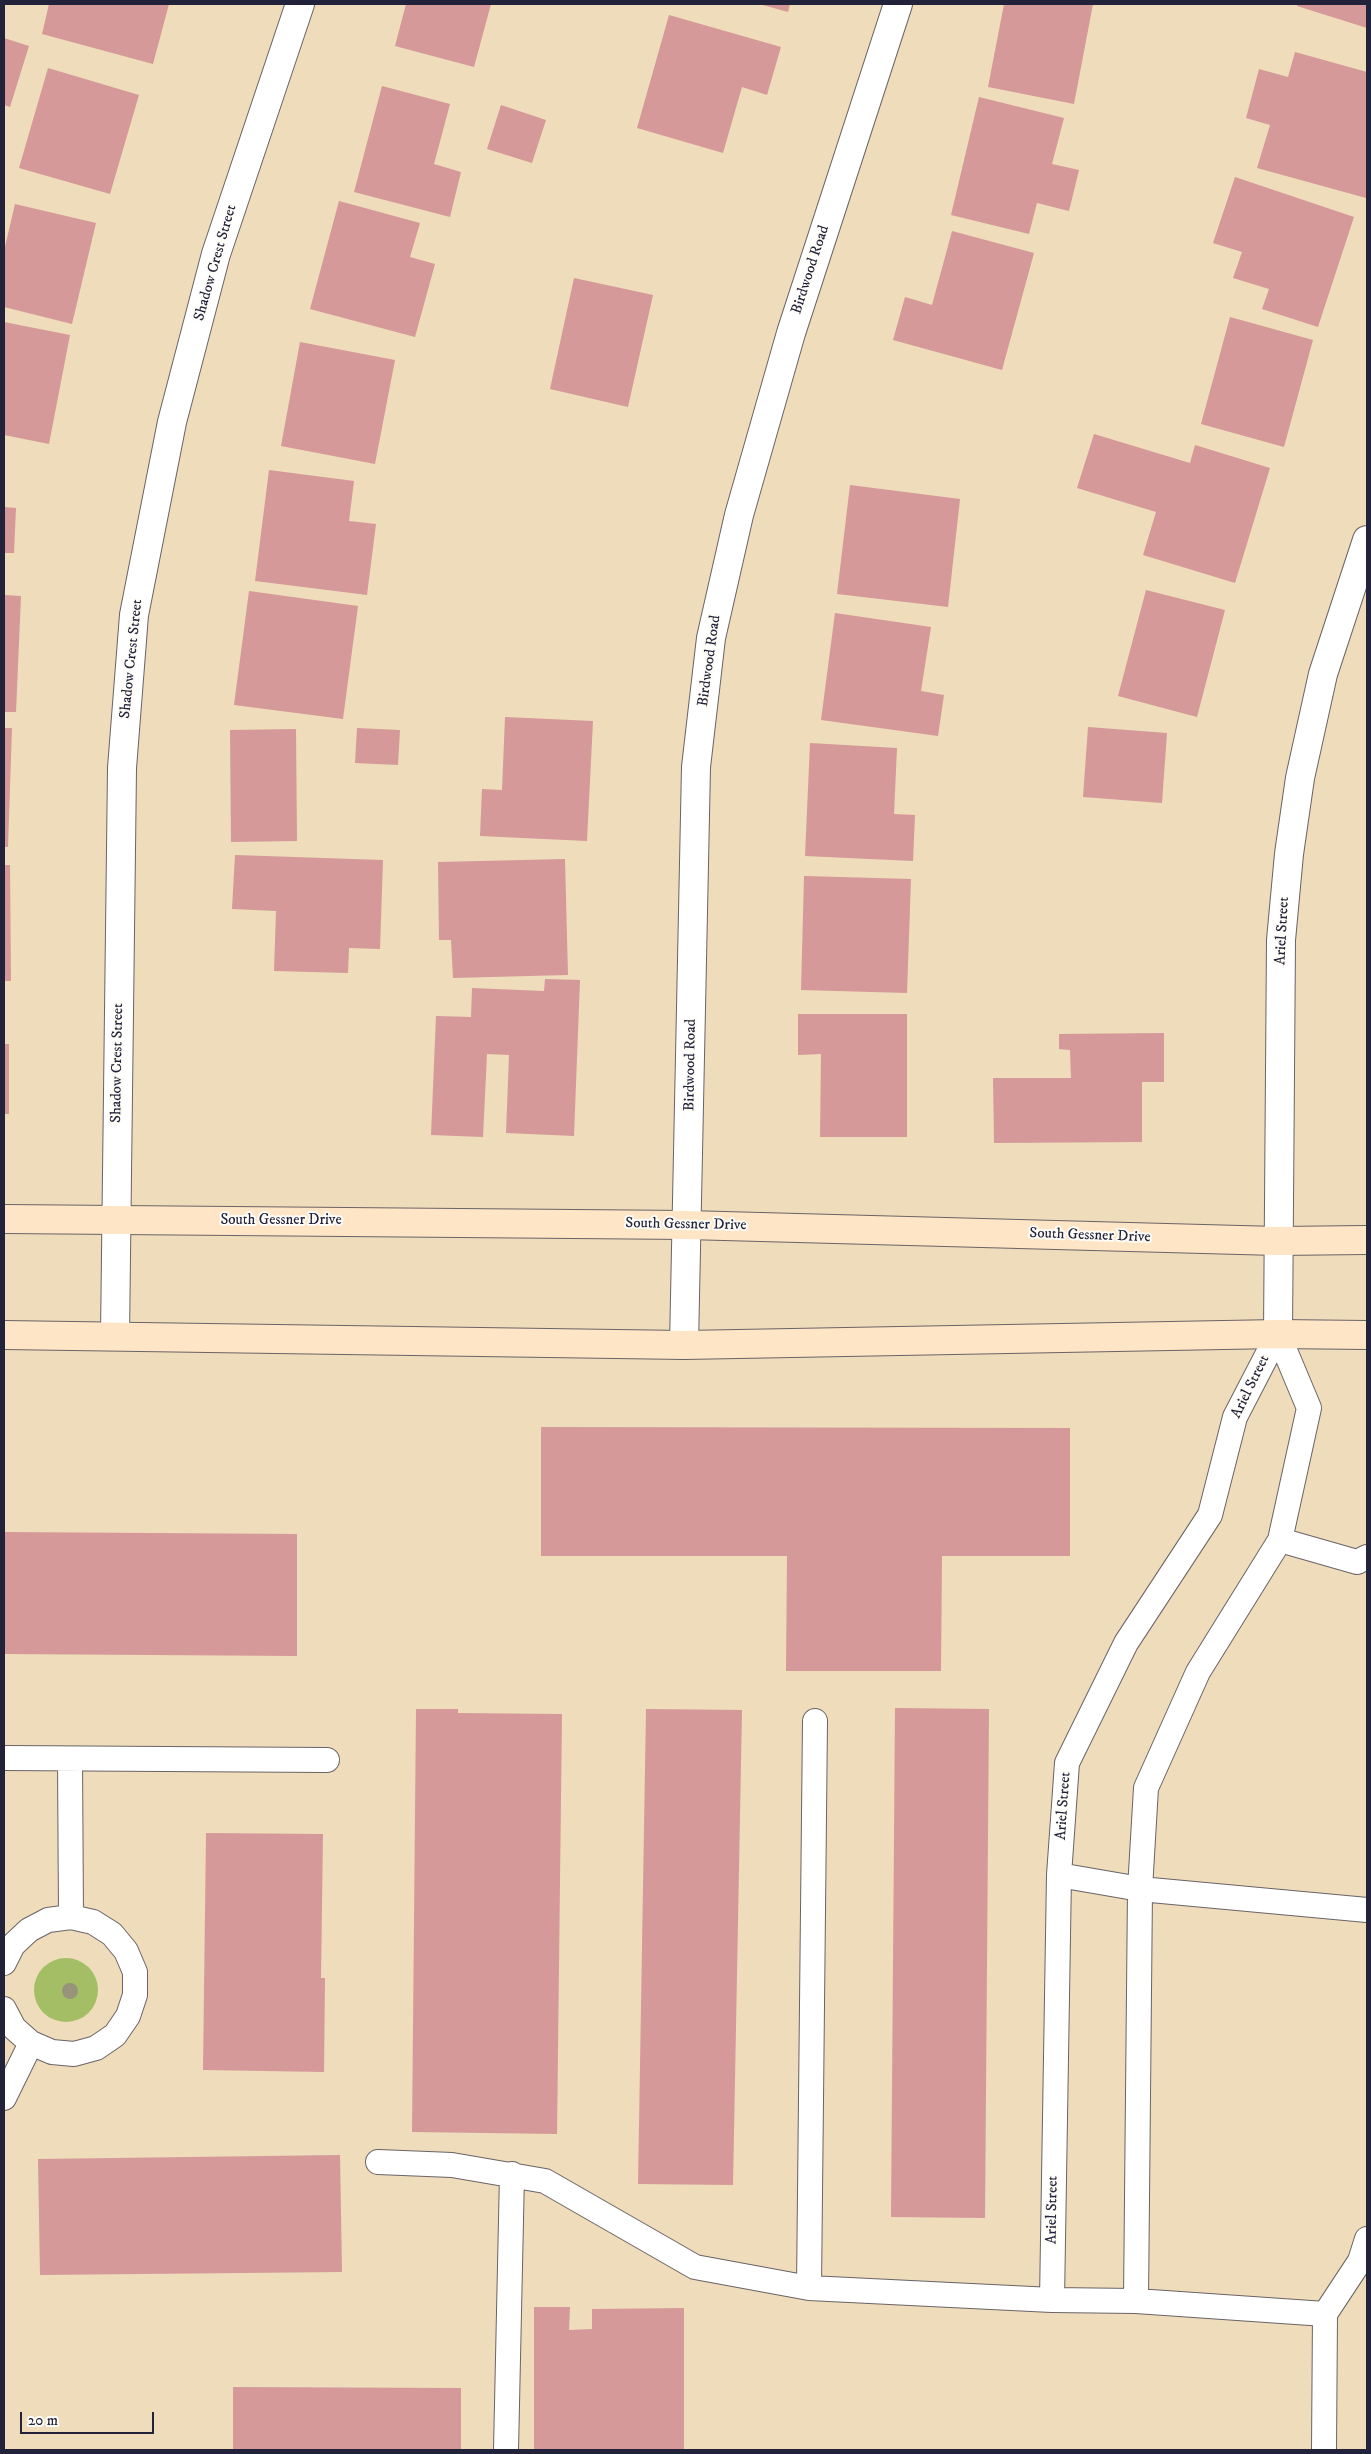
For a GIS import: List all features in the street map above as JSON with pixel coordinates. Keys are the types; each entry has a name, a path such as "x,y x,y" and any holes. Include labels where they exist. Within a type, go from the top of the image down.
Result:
{"main road":[{"name":"South Gessner Drive","path":"4,1219 687,1225 1277,1241 1367,1240"},
{"path":"4,1335 684,1345 1278,1334 1367,1335"}],"street":[{"name":"Shadow Crest Street","path":"115,1336 122,768 134,615 172,422 216,254 300,4"},
{"name":"Birdwood Road","path":"684,1345 696,767 711,638 739,515 791,333 898,4"},
{"name":"Ariel Street","path":"1278,1334 1277,1241 1281,940 1289,854 1300,778 1323,674 1367,540"}],"lane":[{"name":"Ariel Street","path":"1136,2301 1140,1889 1146,1788 1198,1672 1280,1540 1309,1408 1278,1334"},
{"name":"Ariel Street","path":"1052,2300 1059,1875 1067,1763 1126,1643 1210,1516 1235,1417 1278,1334"},
{"path":"1280,1540 1357,1562 1367,1557"},
{"path":"809,2288 815,1721"},
{"path":"4,1758 328,1760"},
{"path":"70,1759 70,1917"},
{"path":"1059,1875 1140,1889 1367,1910"},
{"path":"4,1963 13,1945 29,1930 48,1920 70,1917 93,1922 112,1934 126,1951 135,1972 135,1995 128,2016 115,2035 96,2048 74,2054 52,2052 31,2043 14,2028 4,2009"},
{"path":"4,2098 31,2043"},
{"path":"378,2162 452,2165 544,2181 695,2267 809,2288 1052,2300 1136,2301 1325,2314"},
{"path":"506,2450 512,2174"},
{"path":"1324,2450 1325,2314 1360,2261 1367,2239"}],"green space":[{"path":"66,1958 84,1964 92,1972 98,1990 92,2008 84,2016 66,2022 48,2016 40,2008 34,1990 40,1972 48,1964"}],"building":[{"path":"49,4 169,4 153,64 42,34"},
{"path":"406,4 491,4 474,67 395,46"},
{"path":"759,4 790,4 788,12"},
{"path":"1004,4 1093,4 1074,104 988,87"},
{"path":"1297,4 1367,4 1367,28 1297,6"},
{"path":"669,15 781,47 767,95 742,87 723,153 637,128"},
{"path":"4,38 29,46 10,107 4,105"},
{"path":"1295,52 1367,72 1366,198 1257,168 1270,125 1246,118 1259,69 1288,77"},
{"path":"48,68 139,95 110,194 19,168"},
{"path":"382,86 450,104 434,164 461,172 450,217 354,192"},
{"path":"979,97 1064,118 1052,164 1079,170 1069,211 1037,203 1029,234 951,215"},
{"path":"501,105 546,120 532,163 487,149"},
{"path":"1235,177 1354,217 1318,327 1262,309 1269,289 1233,278 1242,252 1213,243"},
{"path":"339,201 420,223 410,257 435,264 415,337 310,309"},
{"path":"15,204 96,223 72,324 4,307 4,251"},
{"path":"952,231 1034,253 1002,370 893,340 905,297 932,305"},
{"path":"574,278 653,295 628,407 550,389"},
{"path":"1230,317 1313,340 1284,447 1201,424"},
{"path":"4,322 70,335 49,444 4,435"},
{"path":"300,342 395,360 375,464 281,446"},
{"path":"1094,434 1190,463 1195,445 1270,468 1235,583 1143,555 1156,512 1077,488"},
{"path":"269,470 354,481 349,521 376,524 367,595 255,581"},
{"path":"850,485 960,499 948,607 837,594"},
{"path":"4,507 16,508 14,553 4,553"},
{"path":"1146,590 1225,610 1197,717 1118,696"},
{"path":"249,591 358,606 343,719 234,705"},
{"path":"4,595 21,596 16,712 4,712"},
{"path":"835,613 931,627 921,691 944,695 938,736 821,720"},
{"path":"505,717 593,721 587,841 480,836 482,789 502,790"},
{"path":"1088,727 1167,733 1162,803 1083,797"},
{"path":"4,728 12,728 8,847 4,847"},
{"path":"357,728 400,730 398,765 355,763"},
{"path":"296,729 297,841 231,842 230,730"},
{"path":"810,743 897,748 894,814 915,815 913,861 805,856"},
{"path":"235,855 383,860 380,949 349,948 348,973 274,971 276,911 232,909"},
{"path":"565,859 568,975 453,978 451,940 439,940 438,862"},
{"path":"4,865 10,865 11,981 4,981"},
{"path":"804,876 911,879 907,993 801,990"},
{"path":"545,979 580,980 574,1136 506,1133 509,1055 487,1054 483,1137 431,1135 436,1016 471,1017 472,988 544,991"},
{"path":"798,1014 907,1014 907,1137 820,1137 821,1054 798,1055"},
{"path":"1164,1033 1164,1082 1142,1082 1142,1142 994,1143 993,1078 1071,1078 1070,1050 1059,1049 1059,1034"},
{"path":"4,1044 9,1044 9,1114 4,1114"},
{"path":"541,1427 1070,1428 1070,1556 942,1556 941,1671 786,1671 787,1556 541,1556"},
{"path":"4,1532 297,1534 297,1656 4,1654"},
{"path":"895,1708 989,1709 985,2218 891,2217"},
{"path":"416,1709 458,1709 458,1713 562,1714 557,2134 412,2132"},
{"path":"646,1709 742,1710 733,2185 638,2184"},
{"path":"206,1833 323,1834 321,1978 325,1978 324,2072 203,2070"},
{"path":"340,2155 342,2272 40,2275 38,2159"},
{"path":"534,2307 570,2307 569,2330 592,2329 592,2309 684,2308 684,2450 534,2450"},
{"path":"233,2387 461,2388 461,2450 233,2450"}]}
